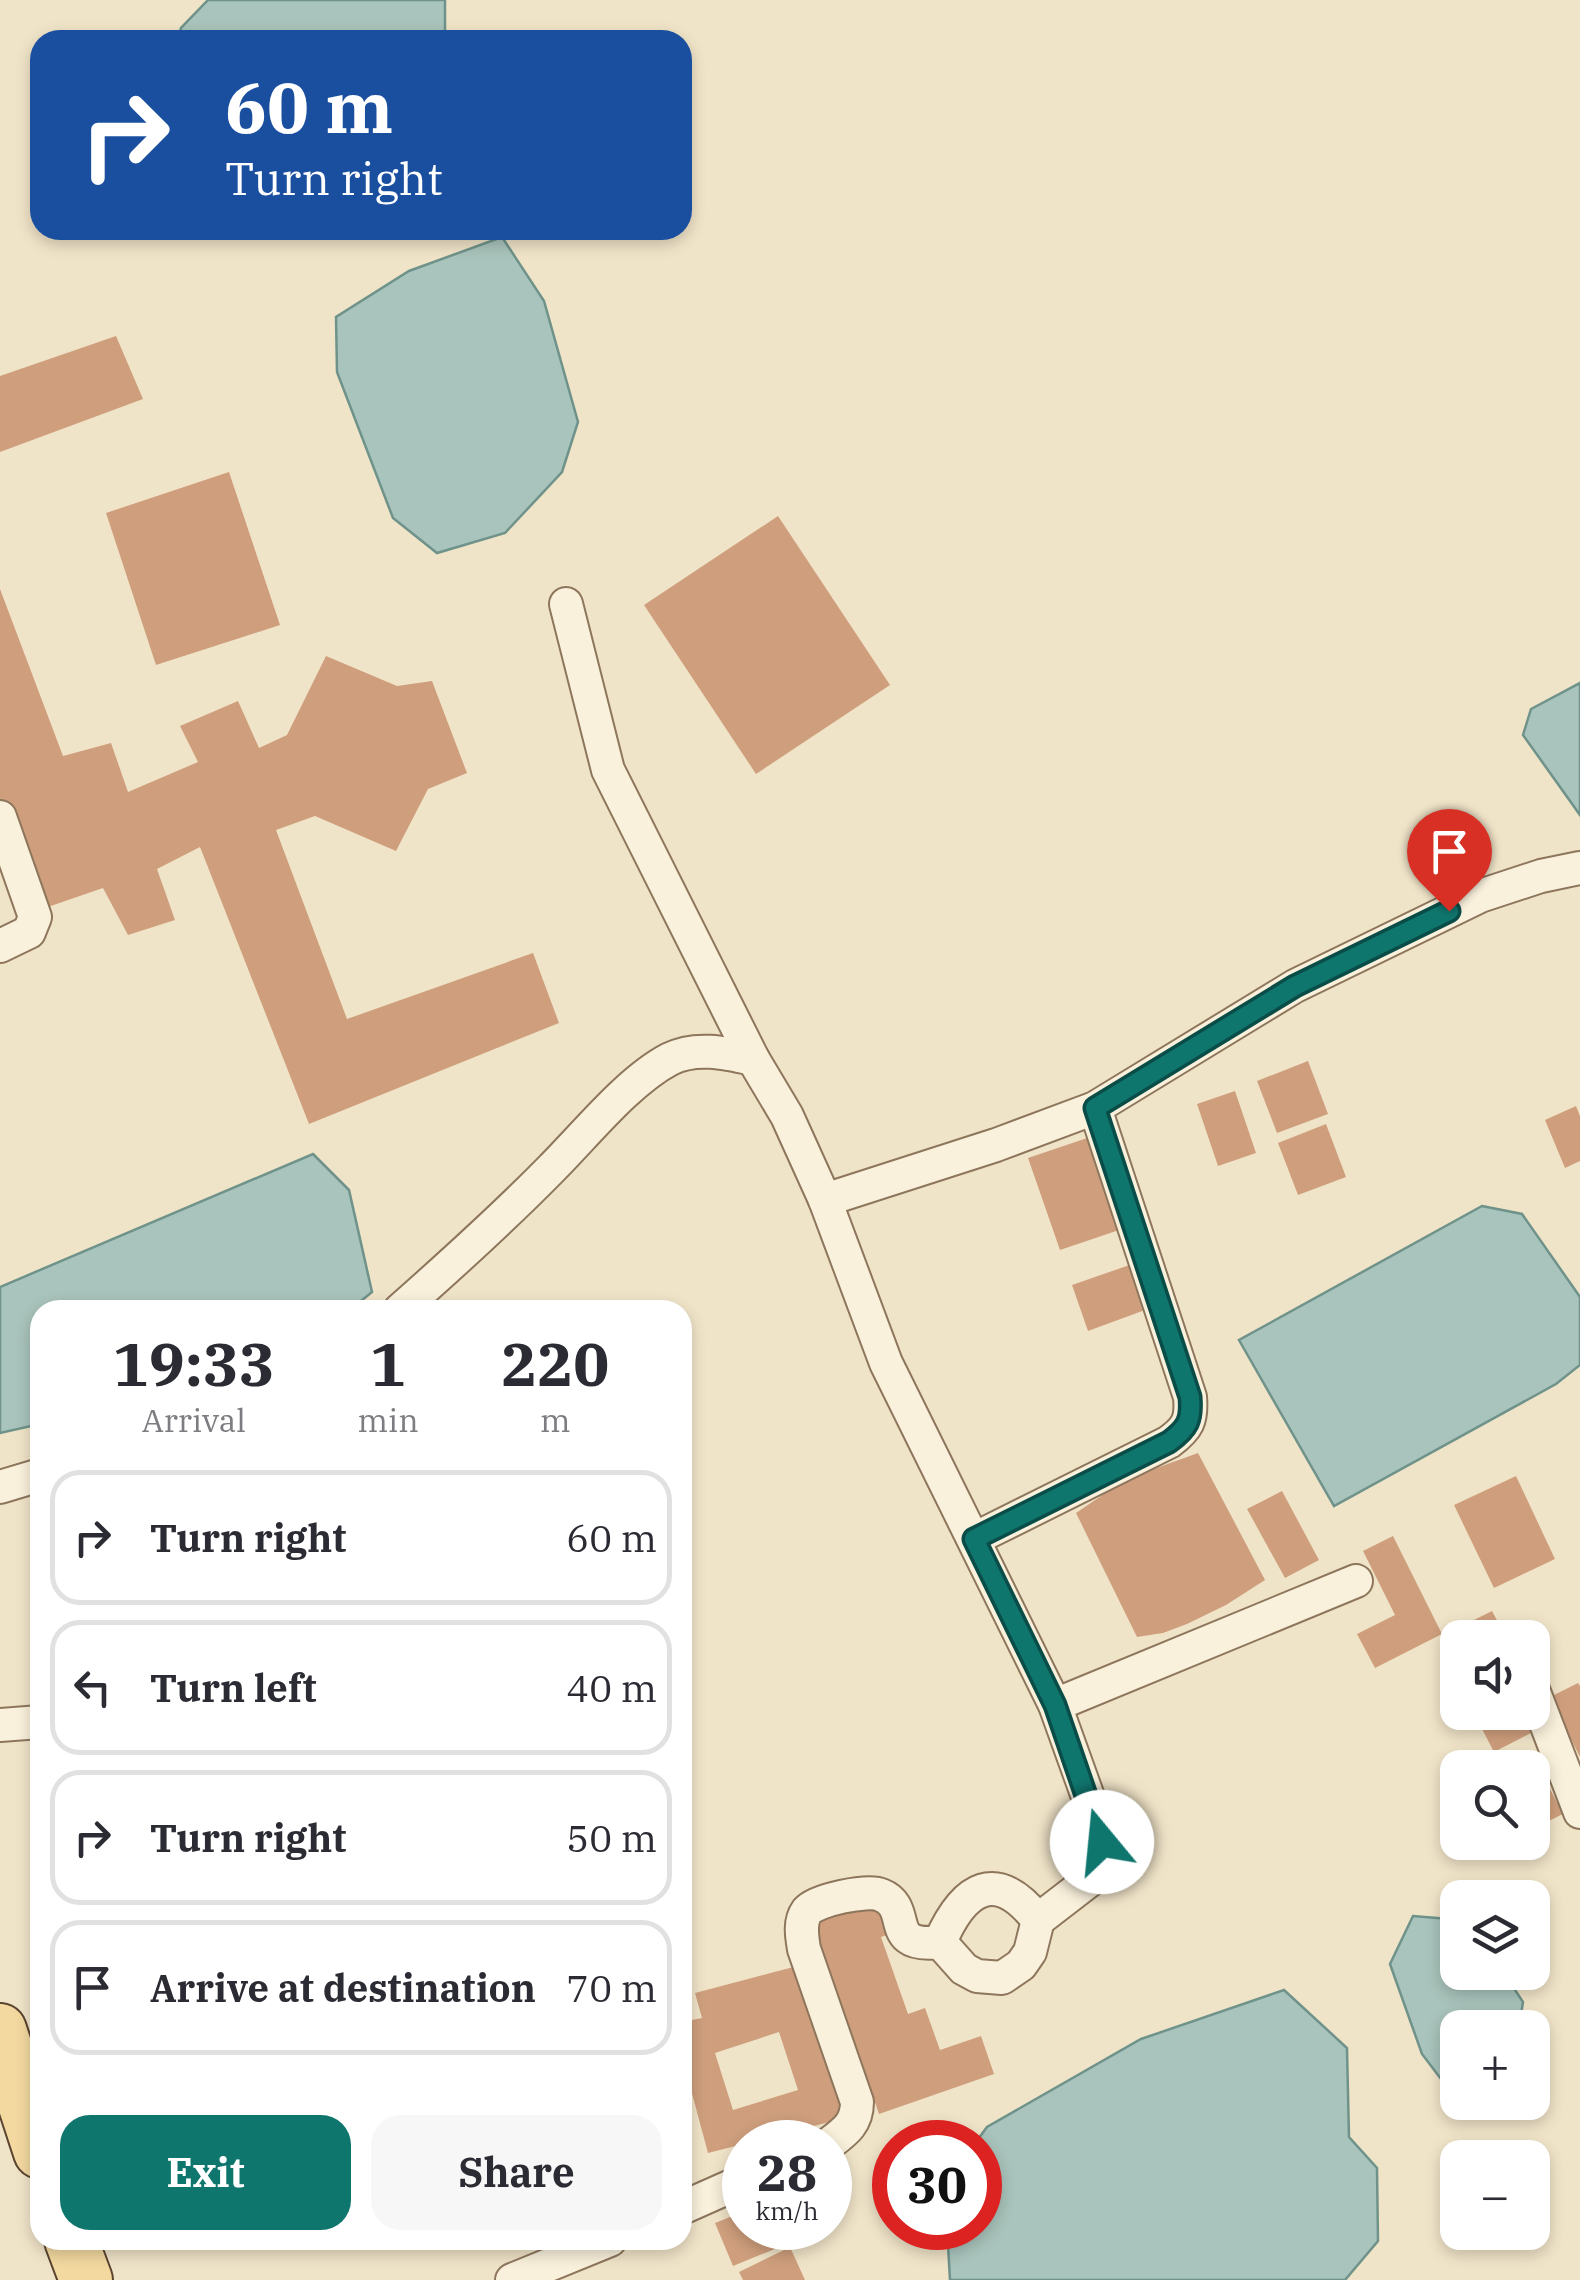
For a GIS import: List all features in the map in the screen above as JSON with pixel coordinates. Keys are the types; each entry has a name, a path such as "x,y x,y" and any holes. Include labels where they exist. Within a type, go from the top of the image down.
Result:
{"main road":[{"path":"0,2030 24,2138"},
{"path":"75,2250 86,2280"}],"street":[{"path":"566,604 608,770 753,1059 787,1116 825,1200 886,1364 1055,1705 1097,1822 1103,1861 1099,1873 1038,1920 1030,1952 1020,1965 1002,1978 977,1976 964,1970 940,1942"},
{"path":"0,817 35,916 29,932 0,946"},
{"path":"825,1200 996,1145 1095,1108 1295,986 1480,896 1580,868"},
{"path":"411,1300 506,1215 640,1080 672,1058 694,1052 753,1059"},
{"path":"974,1539 1169,1442 1185,1430 1192,1418 1190,1397 1095,1108"},
{"path":"0,1486 30,1478"},
{"path":"1055,1705 1356,1581"},
{"path":"0,1725 30,1723"},
{"path":"1549,1730 1580,1812"},
{"path":"940,1942 961,1906 971,1896 990,1889 1005,1889 1022,1900 1038,1920"},
{"path":"852,2126 857,2102 804,1949 804,1914 812,1906 847,1896 880,1894 895,1909 906,1937 914,1943 940,1942"},
{"path":"692,2204 722,2190"},
{"path":"512,2280 568,2270 596,2250"}],"water":[{"path":"208,0 445,0 445,30 181,28"},
{"path":"494,240 504,240 544,301 578,422 562,472 505,533 437,553 393,518 337,372 336,317 409,271"},
{"path":"1580,683 1580,815 1523,735 1531,709"},
{"path":"313,1154 349,1190 372,1292 362,1300 30,1300 30,1426 0,1433 0,1287"},
{"path":"1482,1206 1522,1214 1580,1297 1580,1365 1556,1384 1334,1506 1239,1340"},
{"path":"1413,1916 1440,1918 1440,1990 1515,1990 1523,2002 1522,2010 1440,2010 1440,2078 1422,2054 1390,1964"},
{"path":"1284,1990 1347,2048 1349,2137 1377,2168 1378,2241 1345,2280 950,2280 948,2250 1002,2250 999,2120 1141,2039"}],"building":[{"path":"116,336 143,399 0,452 0,376"},
{"path":"229,472 280,625 156,665 106,513"},
{"path":"778,516 890,685 756,774 644,605"},
{"path":"0,589 63,756 111,743 128,792 198,762 180,726 238,701 259,748 287,735 326,656 397,686 432,681 467,773 428,789 396,851 315,816 276,830 347,1019 533,953 559,1023 309,1124 200,847 157,869 175,920 128,935 103,888 42,909 0,799"},
{"path":"1308,1061 1328,1114 1277,1133 1257,1081"},
{"path":"1235,1091 1256,1153 1218,1166 1197,1104"},
{"path":"1576,1106 1580,1116 1580,1161 1565,1168 1545,1120"},
{"path":"1326,1124 1346,1177 1298,1195 1278,1143"},
{"path":"1096,1135 1128,1227 1060,1250 1028,1158"},
{"path":"1141,1261 1156,1306 1088,1331 1072,1285"},
{"path":"1198,1453 1265,1580 1187,1624 1137,1637 1076,1513 1126,1479"},
{"path":"1516,1476 1555,1559 1494,1588 1454,1505"},
{"path":"1282,1491 1319,1560 1285,1578 1247,1509"},
{"path":"1393,1536 1440,1630 1440,1635 1375,1668 1357,1634 1395,1615 1363,1551"},
{"path":"1492,1611 1497,1620 1474,1620"},
{"path":"1578,1683 1580,1686 1580,1757 1550,1697"},
{"path":"1483,1730 1532,1730 1498,1750 1493,1750"},
{"path":"1550,1789 1563,1814 1550,1820"},
{"path":"880,1898 893,1933 881,1937 908,2014 925,2008 940,2050 981,2036 994,2074 879,2114 812,1921"},
{"path":"805,1964 845,2118 722,2120 722,2149 708,2153 692,2093 692,2020 702,2018 695,1993","holes":["779,2032 798,2090 733,2110 715,2053"]},
{"path":"722,2220 722,2240 715,2223"},
{"path":"726,2250 772,2250 733,2266"},
{"path":"791,2250 805,2280 743,2280 739,2272"}],"route":[{"path":"1102,1842 1055,1705 974,1539 1169,1442 1185,1430 1192,1418 1190,1397 1095,1108 1295,986 1449,911"}]}
